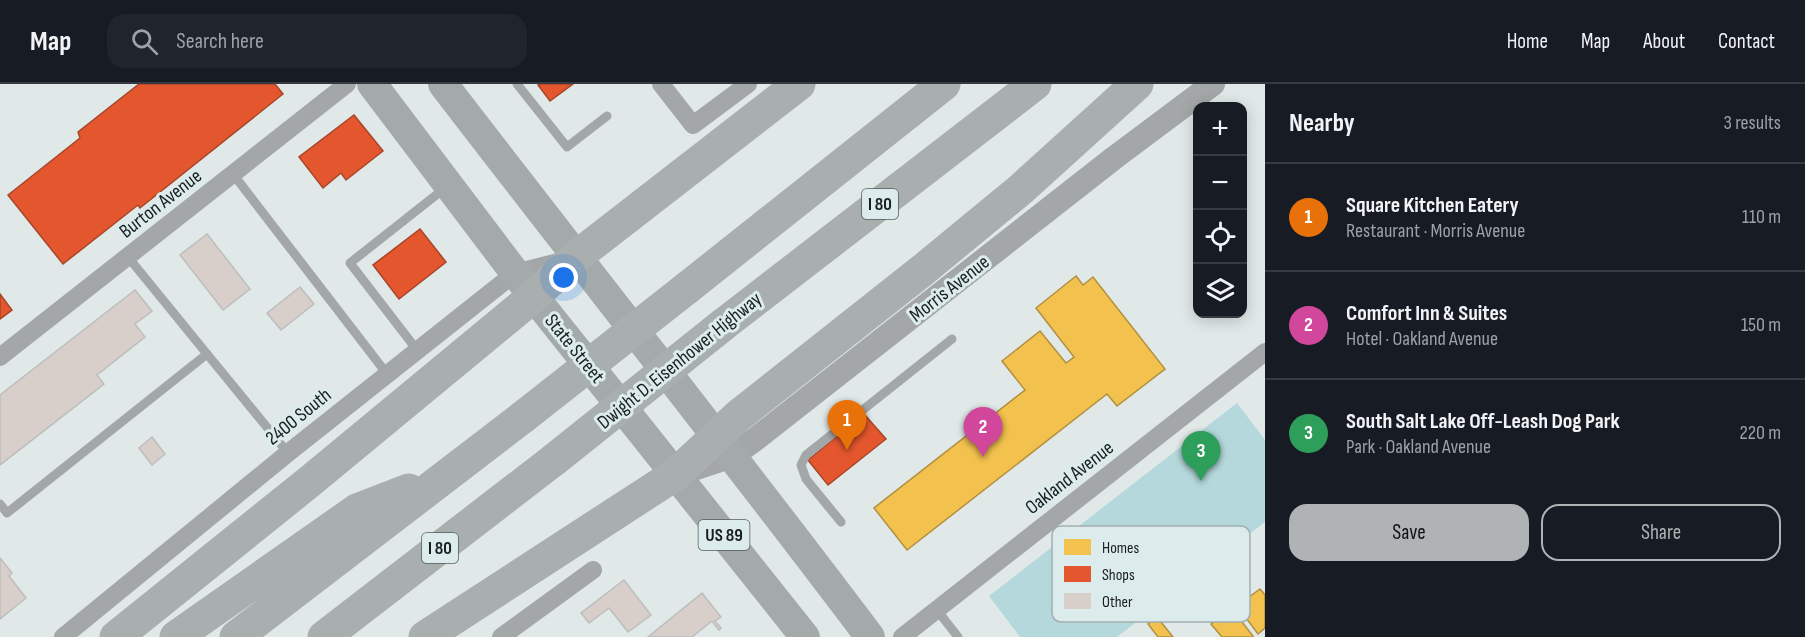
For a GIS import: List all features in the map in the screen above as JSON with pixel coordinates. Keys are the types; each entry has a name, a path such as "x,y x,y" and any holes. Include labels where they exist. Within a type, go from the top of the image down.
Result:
{"highway":[{"path":"116,637 309,482 524,285 576,257 799,84"},
{"path":"236,637 523,417 944,84"},
{"name":"Dwight D. Eisenhower Highway","path":"324,637 1035,84"},
{"path":"425,637 676,474 724,446 738,416 1020,190 1137,84"},
{"path":"176,637 357,510 444,477"}],"main road":[{"name":"State Street","path":"372,84 524,285 805,637"},
{"name":"US 89","path":"443,84 870,637"}],"street":[{"name":"Burton Avenue","path":"0,357 347,84"},
{"path":"661,84 693,125 748,84"},
{"name":"Morris Avenue","path":"724,446 1213,84"},
{"name":"2400 South","path":"63,637 417,350 524,285"},
{"name":"Oakland Avenue","path":"902,637 1265,352"},
{"path":"501,637 593,570"}],"lane":[{"path":"517,84 567,147 607,116"},
{"path":"233,174 387,374"},
{"path":"417,350 350,263 449,185"},
{"path":"128,257 288,453"},
{"path":"841,522 806,479 801,465 806,455 952,339"},
{"path":"0,504 7,513 78,459 207,354"},
{"path":"937,610 958,637"}],"shaded area":[{"path":"1237,403 1265,440 1265,522 1250,534 1250,526 1079,526"},
{"path":"1052,547 1052,622 1136,622 1117,637 1020,637 989,596"}],"building: Homes":[{"path":"1076,276 1083,285 1093,277 1165,369 1117,406 1107,394 907,550 874,508 1025,390 1002,361 1040,331 1066,363 1074,357 1036,308"},
{"path":"1260,589 1265,595 1265,628 1258,634 1249,622 1250,596"},
{"path":"1161,622 1173,637 1158,637 1148,624"},
{"path":"1214,622 1242,622 1253,637 1222,637 1211,624"}],"building: Shops":[{"path":"139,84 275,84 283,94 140,208 138,205 63,264 8,195 80,138 78,132"},
{"path":"573,84 550,101 538,85"},
{"path":"354,115 383,151 346,180 341,173 323,188 299,157"},
{"path":"420,229 446,262 399,299 373,265"},
{"path":"0,294 12,310 0,319"},
{"path":"864,414 886,439 828,485 808,460"}],"building: Other":[{"path":"207,234 250,289 223,310 180,255"},
{"path":"300,287 314,304 281,330 267,313"},
{"path":"135,290 152,311 135,324 145,337 97,375 104,384 0,465 0,395"},
{"path":"152,437 165,454 152,465 139,448"},
{"path":"0,558 12,573 9,576 26,598 0,619"},
{"path":"624,580 651,615 628,632 609,608 589,623 581,613"},
{"path":"702,593 721,617 715,621 721,628 719,630 712,621 692,637 648,637"}],"place":[{"name":"Square Kitchen Eatery","path":"847,450"},
{"name":"Comfort Inn & Suites","path":"983,457"},
{"name":"South Salt Lake Off-Leash Dog Park","path":"1201,481"}]}
